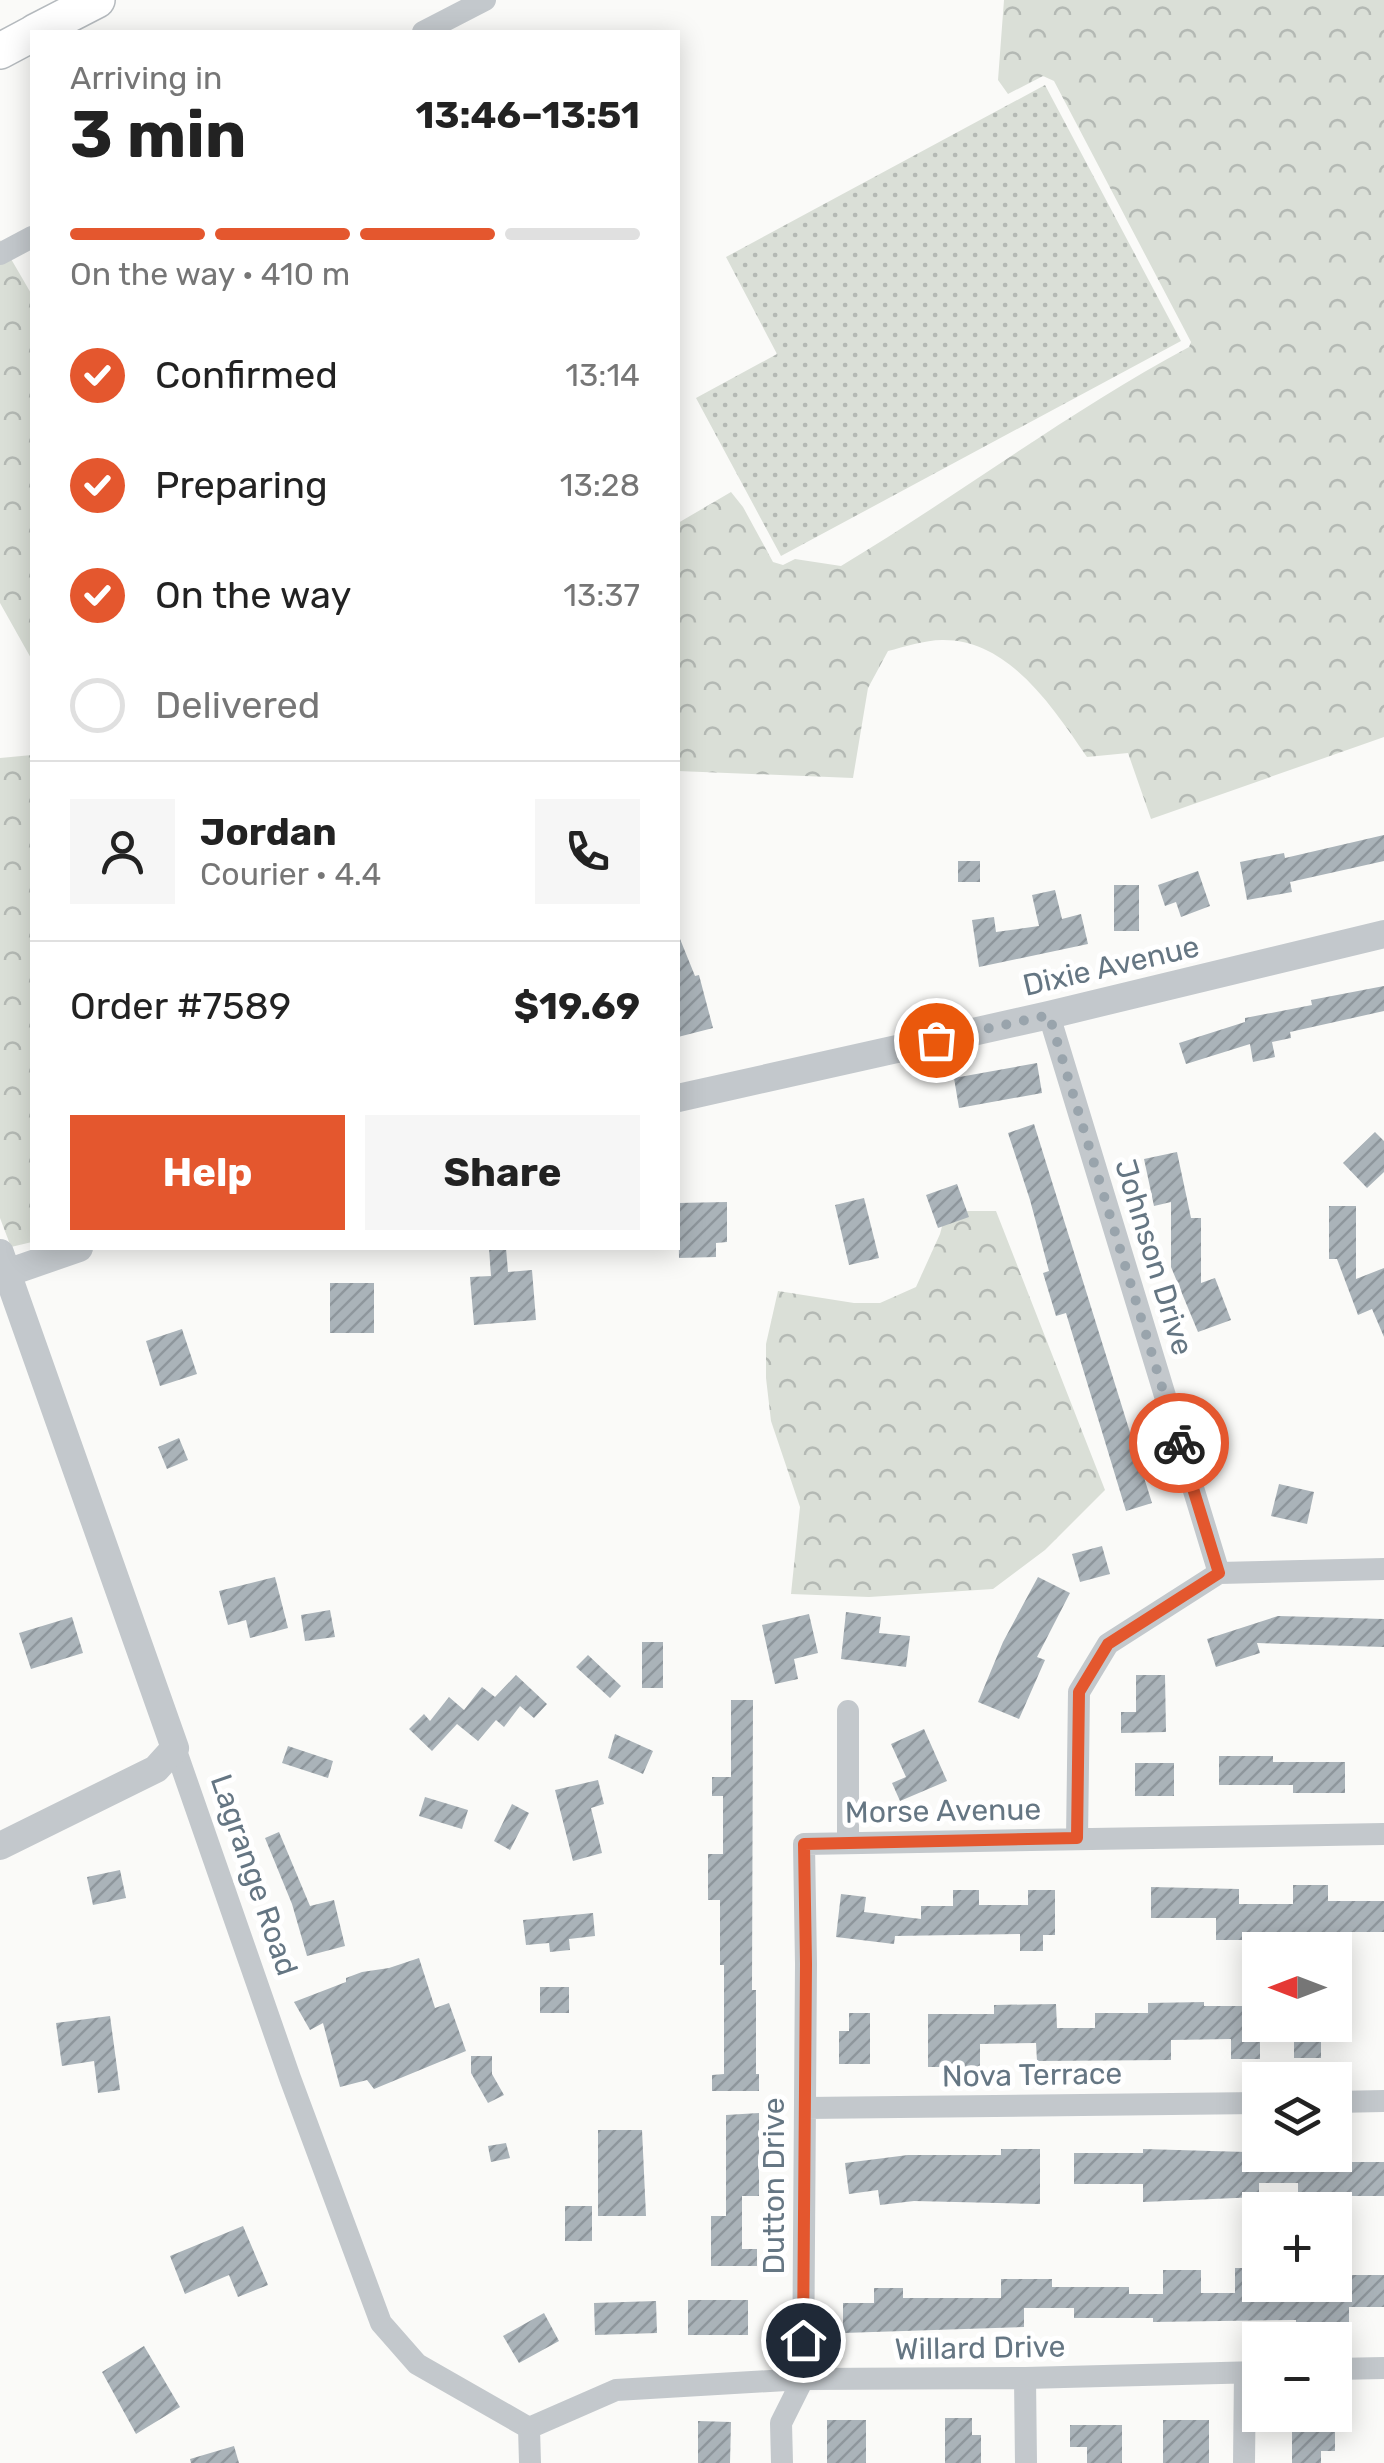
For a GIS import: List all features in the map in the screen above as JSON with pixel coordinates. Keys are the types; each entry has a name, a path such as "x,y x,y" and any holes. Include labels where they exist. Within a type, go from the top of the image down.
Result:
{"main road":[{"path":"40,30 97,0"},
{"path":"0,51 30,35"}],"street":[{"path":"426,30 485,0"},
{"path":"0,254 30,238"},
{"name":"Dixie Avenue","path":"680,1098 1049,1015 1384,934"},
{"name":"Johnson Drive","path":"1049,1015 1219,1573"},
{"path":"4,1263 69,1250"},
{"name":"Lagrange Road","path":"4,1263 290,2078 382,2323 417,2364 529,2428"},
{"path":"1077,1838 1079,1692 1108,1644 1219,1573 1384,1569"},
{"path":"848,1710 848,1844"},
{"path":"0,1846 156,1770 175,1748"},
{"name":"Morse Avenue","path":"806,1964 804,1844 1384,1834"},
{"name":"Dutton Drive","path":"782,2463 781,2422 803,2379 806,1964"},
{"path":"1352,2102 1384,2101"},
{"name":"Nova Terrace","path":"805,2108 1242,2102"},
{"path":"1352,2369 1384,2368"},
{"name":"Willard Drive","path":"529,2428 616,2390 803,2379 1242,2372"},
{"path":"1025,2378 1026,2463"},
{"path":"529,2428 530,2463"},
{"path":"1244,2463 1247,2432"}],"green space":[{"path":"1004,0 1384,0 1384,737 1151,819 1128,753 1087,757 1044,698 1008,664 966,643 935,640 888,651 868,688 853,778 680,771 680,522 731,492 773,562 783,565 795,559 841,566 1100,399 1189,347 1191,342 1054,81 1043,76 1008,94 998,80"},
{"path":"1045,85 1181,341 781,556 696,398 777,354 726,257"},
{"path":"0,240 30,292 30,656 0,603"},
{"path":"30,755 30,1242 11,1247 0,1218 0,758"},
{"path":"946,1211 996,1211 1105,1490 1045,1550 993,1589 869,1597 791,1594 800,1507 771,1421 766,1378 766,1344 778,1291 854,1303 880,1303 916,1287"}],"building":[{"path":"1384,835 1384,861 1290,882 1292,892 1247,900 1240,862 1284,853 1285,858"},
{"path":"958,861 980,861 980,882 958,882"},
{"path":"1198,871 1210,906 1181,917 1176,902 1165,906 1158,885"},
{"path":"1114,885 1139,885 1139,931 1114,931"},
{"path":"1055,890 1062,919 1081,914 1088,944 979,967 972,920 994,917 996,932 1039,926 1032,895"},
{"path":"680,939 695,976 699,975 713,1028 680,1036"},
{"path":"1384,986 1384,1011 1290,1032 1291,1038 1272,1042 1275,1057 1253,1062 1250,1044 1186,1064 1179,1043 1245,1022 1245,1018"},
{"path":"1037,1063 1042,1093 959,1108 954,1078"},
{"path":"1034,1124 1152,1503 1126,1511 1066,1313 1056,1316 1043,1273 1049,1271 1008,1133"},
{"path":"1375,1132 1384,1141 1384,1172 1367,1188 1343,1163"},
{"path":"1177,1152 1191,1218 1201,1218 1201,1283 1215,1278 1231,1320 1198,1332 1171,1267 1171,1202 1154,1206 1144,1159"},
{"path":"957,1184 969,1217 938,1228 926,1195"},
{"path":"864,1198 879,1258 849,1265 835,1205"},
{"path":"727,1202 727,1242 716,1243 716,1257 679,1258 680,1203"},
{"path":"1329,1206 1356,1206 1356,1279 1384,1268 1384,1337 1372,1309 1358,1315 1337,1259 1329,1259"},
{"path":"489,1250 506,1250 508,1272 532,1270 536,1320 474,1325 470,1277 491,1276"},
{"path":"330,1283 374,1283 374,1333 330,1333"},
{"path":"182,1329 197,1374 160,1386 146,1341"},
{"path":"179,1438 188,1460 167,1469 158,1447"},
{"path":"1279,1484 1314,1492 1307,1524 1271,1516"},
{"path":"1102,1546 1110,1574 1080,1582 1072,1554"},
{"path":"275,1577 288,1628 250,1638 246,1620 228,1625 219,1591"},
{"path":"1038,1577 1070,1593 1037,1657 1045,1660 1019,1719 978,1702 1003,1642"},
{"path":"330,1610 335,1637 305,1641 301,1615"},
{"path":"846,1612 881,1617 879,1633 910,1636 906,1667 841,1659"},
{"path":"809,1614 818,1653 794,1659 798,1679 775,1684 762,1625"},
{"path":"1278,1616 1384,1619 1384,1647 1257,1643 1260,1653 1216,1667 1207,1639"},
{"path":"72,1617 83,1653 31,1669 19,1633"},
{"path":"642,1642 663,1642 663,1688 642,1688"},
{"path":"588,1655 621,1686 610,1698 576,1667"},
{"path":"516,1675 547,1704 534,1718 520,1706 504,1727 496,1720 478,1741 457,1724 432,1751 409,1729 424,1714 430,1721 449,1697 464,1710 482,1687 495,1697"},
{"path":"1136,1675 1165,1675 1166,1732 1121,1733 1121,1712 1136,1712"},
{"path":"731,1700 753,1700 752,1990 756,1990 759,2091 712,2091 712,2075 724,2074 724,1965 720,1965 720,1900 708,1900 708,1854 723,1854 723,1796 712,1796 712,1777 731,1777"},
{"path":"924,1729 947,1781 900,1801 892,1783 906,1777 891,1744"},
{"path":"615,1734 653,1751 643,1774 608,1758"},
{"path":"288,1746 333,1761 328,1778 282,1763"},
{"path":"1219,1756 1273,1756 1273,1762 1345,1762 1345,1793 1293,1793 1293,1785 1219,1785"},
{"path":"1135,1763 1174,1763 1174,1796 1135,1796"},
{"path":"598,1780 604,1804 591,1808 602,1853 573,1861 555,1790"},
{"path":"425,1797 468,1810 462,1829 419,1816"},
{"path":"512,1804 529,1813 510,1850 494,1841"},
{"path":"279,1832 310,1906 334,1900 345,1946 307,1956 292,1904 265,1838"},
{"path":"120,1870 126,1898 93,1905 87,1877"},
{"path":"1293,1885 1328,1885 1328,1901 1384,1901 1384,1932 1242,1932 1242,1940 1216,1940 1216,1918 1151,1918 1151,1887 1239,1889 1239,1904 1293,1904"},
{"path":"953,1890 979,1890 979,1905 1028,1905 1028,1890 1055,1890 1055,1935 1043,1935 1043,1951 1020,1951 1020,1934 895,1936 894,1944 836,1937 841,1894 866,1897 864,1912 921,1919 921,1906 953,1906"},
{"path":"593,1913 595,1936 569,1939 570,1950 550,1952 549,1943 526,1945 523,1920"},
{"path":"419,1958 435,2008 449,2003 466,2051 374,2089 367,2080 340,2087 323,2023 310,2030 294,2002 362,1972"},
{"path":"540,1987 569,1987 569,2013 540,2013"},
{"path":"1148,2003 1242,2006 1242,2042 1260,2042 1260,2059 1231,2059 1231,2039 1171,2040 1171,2060 1037,2061 1036,2043 980,2044 980,2067 928,2067 928,2014 994,2014 994,2005 1056,2004 1057,2028 1095,2028 1095,2013 1148,2013"},
{"path":"849,2013 870,2013 870,2064 839,2064 839,2031 849,2031"},
{"path":"110,2016 120,2090 98,2093 94,2061 62,2066 56,2023"},
{"path":"1294,2042 1321,2042 1321,2058 1294,2058"},
{"path":"471,2056 492,2056 492,2074 504,2095 488,2103 471,2073"},
{"path":"759,2113 759,2196 742,2196 742,2249 757,2249 757,2266 711,2266 711,2216 726,2216 726,2115"},
{"path":"598,2130 642,2130 646,2216 598,2216"},
{"path":"506,2143 510,2158 491,2162 488,2146"},
{"path":"1001,2149 1040,2149 1040,2204 914,2201 880,2205 878,2190 849,2194 845,2163 908,2155 1001,2155"},
{"path":"1143,2149 1242,2152 1242,2172 1352,2172 1352,2162 1384,2162 1384,2196 1298,2192 1298,2183 1259,2183 1259,2192 1242,2192 1242,2198 1143,2202 1143,2184 1074,2184 1074,2153 1143,2153"},
{"path":"565,2206 592,2206 592,2241 565,2241"},
{"path":"243,2226 268,2285 238,2297 229,2275 185,2294 170,2256"},
{"path":"1235,2268 1242,2268 1242,2302 1352,2302 1352,2275 1384,2275 1384,2307 1349,2307 1349,2322 1153,2322 1153,2318 1074,2318 1074,2308 1024,2308 1024,2327 843,2333 843,2303 874,2303 874,2288 903,2288 903,2298 1001,2298 1001,2279 1052,2279 1052,2287 1129,2287 1129,2294 1163,2294 1163,2270 1201,2270 1201,2293 1235,2293"},
{"path":"688,2300 748,2300 748,2335 688,2335"},
{"path":"656,2301 657,2333 595,2335 594,2303"},
{"path":"544,2313 559,2341 519,2363 503,2336"},
{"path":"144,2346 180,2407 136,2434 102,2372"},
{"path":"945,2418 972,2418 972,2435 981,2435 981,2463 945,2463"},
{"path":"827,2420 866,2420 866,2463 827,2463"},
{"path":"1163,2420 1209,2420 1209,2463 1163,2463"},
{"path":"698,2421 731,2422 730,2463 698,2463"},
{"path":"1070,2425 1122,2425 1122,2463 1087,2463 1087,2447 1070,2447"},
{"path":"1292,2432 1335,2432 1335,2451 1321,2451 1321,2463 1292,2463"},
{"path":"234,2446 239,2463 191,2463 190,2459"}],"way so far":[{"path":"936,1040 1049,1015 1179,1443"}],"route":[{"path":"803,2340 804,1844 1077,1838 1079,1692 1108,1644 1219,1573 1179,1443"}]}
